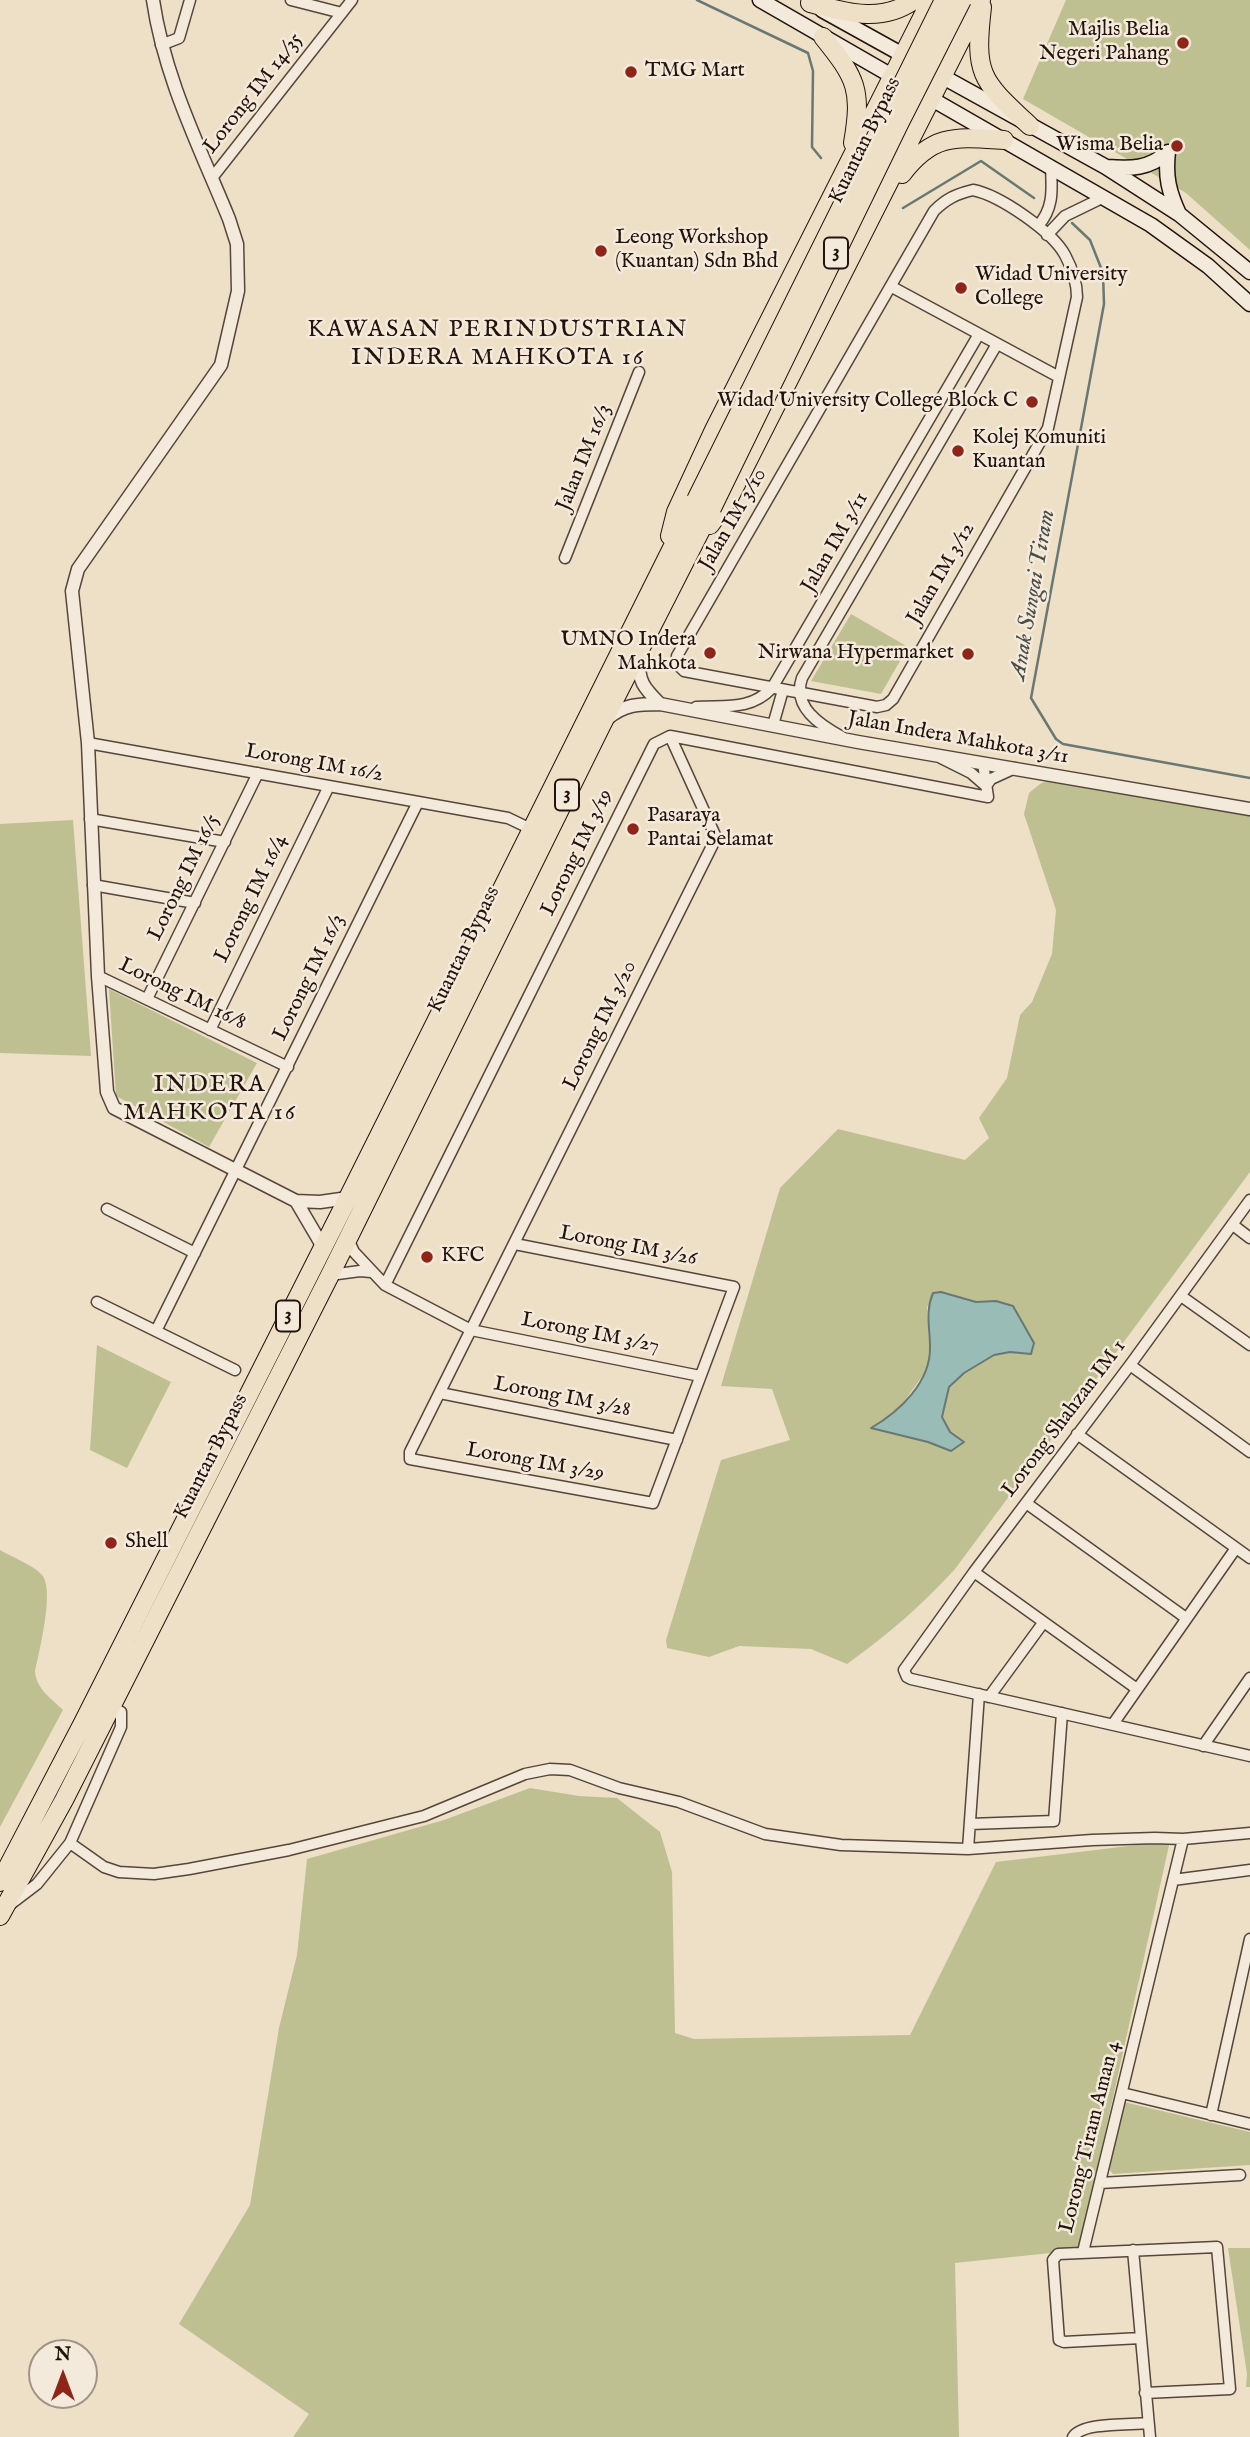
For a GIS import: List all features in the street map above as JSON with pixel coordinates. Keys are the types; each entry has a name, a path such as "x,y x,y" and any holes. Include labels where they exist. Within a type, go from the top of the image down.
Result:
{"highway":[{"name":"Kuantan Bypass","path":"0,1882 5,1865 78,1735 348,1198 944,0"},
{"name":"Kuantan Bypass","path":"2,1913 64,1800 330,1275 962,0"},
{"path":"689,553 728,500 982,0"},
{"path":"982,0 978,47 985,77 1001,99 1030,126"},
{"path":"807,2 844,12 872,15 923,5"},
{"path":"923,5 927,32 932,38 947,44 961,39"},
{"path":"662,566 681,500 893,76 923,5"},
{"path":"823,37 841,59 857,89 859,107 850,161"},
{"path":"874,113 884,102 901,99 911,104 915,110 917,128"},
{"path":"880,201 914,158 934,144 961,138 1004,140"}],"main road":[{"path":"760,0 1151,225 1208,266 1250,304"},
{"path":"807,2 1106,167 1180,214 1250,272"},
{"path":"1106,167 1151,165 1168,152 1165,173 1169,192 1180,214"},
{"path":"1151,195 1151,225"}],"street":[{"path":"153,0 166,66 237,244 238,291 221,365 78,569 72,591 88,743 93,885 106,1084 109,1100 114,1108 296,1201 320,1202 348,1198"},
{"path":"161,45 179,37 190,0"},
{"path":"291,0 342,13"},
{"name":"Lorong IM 14/35","path":"212,178 352,0"},
{"path":"1038,226 1049,211 1051,203 1051,167"},
{"name":"Jalan IM 3/12","path":"799,693 877,707 886,705 893,699 1048,428 1077,288 1064,253 1038,226 987,193 973,190 958,193 934,211 892,287"},
{"path":"1047,235 1065,216 1102,198"},
{"path":"892,287 1059,377"},
{"name":"Jalan IM 3/10","path":"799,693 684,671 678,665 677,656 892,287"},
{"name":"Jalan IM 3/11","path":"683,708 743,705 778,689 979,334"},
{"name":"Jalan IM 3/11","path":"799,693 802,678 997,344"},
{"name":"Jalan IM 16/3","path":"565,558 639,372"},
{"path":"892,485 909,494"},
{"path":"638,654 638,675 643,687 660,705"},
{"path":"773,726 778,689"},
{"path":"799,693 803,706 816,720 841,737 858,742"},
{"name":"Jalan Indera Mahkota 3/11","path":"602,724 614,713 632,705 683,708 858,742 1250,809"},
{"path":"670,736 987,791"},
{"name":"Lorong IM 3/20","path":"410,1459 410,1452 714,842 715,835 670,736"},
{"name":"Lorong IM 3/19","path":"384,1285 654,744 670,736"},
{"name":"Lorong IM 16/2","path":"88,743 508,818 531,829"},
{"path":"938,756 971,773 987,791"},
{"path":"983,763 987,791"},
{"path":"987,791 991,779 1016,768"},
{"name":"Lorong IM 16/5","path":"147,999 258,773"},
{"name":"Lorong IM 16/4","path":"209,1030 329,786"},
{"name":"Lorong IM 16/3","path":"156,1331 418,802"},
{"path":"90,818 225,842"},
{"path":"93,885 195,902"},
{"name":"Lorong IM 16/8","path":"98,975 288,1068"},
{"name":"Lorong Shahzan IM 1","path":"984,1695 906,1677 904,1670 1250,1200"},
{"path":"296,1201 323,1247"},
{"path":"107,1209 195,1254"},
{"path":"1233,1225 1250,1238"},
{"name":"Lorong IM 3/27","path":"348,1239 354,1252 384,1285 471,1330 700,1376"},
{"name":"Lorong IM 3/26","path":"515,1244 734,1287 700,1376"},
{"path":"330,1275 371,1272"},
{"path":"1181,1296 1250,1345"},
{"path":"97,1302 235,1370"},
{"path":"1130,1366 1250,1452"},
{"path":"677,1440 700,1376"},
{"name":"Lorong IM 3/28","path":"440,1393 677,1440"},
{"path":"1077,1434 1250,1558"},
{"name":"Lorong IM 3/29","path":"410,1459 653,1503 677,1440"},
{"path":"1026,1503 1186,1618"},
{"path":"1113,1724 1236,1548"},
{"path":"974,1572 1137,1689"},
{"path":"968,1849 984,1695 1044,1623"},
{"path":"1203,1746 1250,1678"},
{"path":"984,1695 1250,1756"},
{"path":"2,1913 37,1884 70,1843 121,1727 121,1712 110,1706"},
{"path":"970,1824 1054,1821 1062,1713"},
{"path":"70,1843 104,1867 119,1872 154,1874 189,1870 289,1850 424,1816 525,1774 550,1769 570,1770 619,1788 679,1802 765,1834 841,1844 968,1849 1092,1840 1183,1839 1250,1833"},
{"name":"Lorong Tiram Aman 4","path":"1140,2338 1064,2342 1059,2340 1053,2260 1058,2254 1083,2252 1183,1839"},
{"path":"1173,1880 1250,1870"},
{"path":"1211,2115 1250,1939"},
{"path":"1122,2093 1250,2124"},
{"path":"1100,2183 1240,2175"},
{"path":"1083,2252 1217,2247 1230,2389 1145,2393"},
{"path":"1133,2250 1150,2437"},
{"path":"1073,2437 1076,2432 1089,2427 1148,2423"}],"green space":[{"name":"Wisma Belia","path":"1066,0 1250,0 1250,250 1186,193 1023,99"},
{"path":"851,614 908,647 881,694 811,681"},
{"path":"1059,775 1250,810 1250,1172 955,1569 891,1631 847,1664 811,1649 739,1646 709,1657 667,1648 666,1640 721,1460 790,1440 772,1389 721,1386 780,1188 838,1129 965,1160 989,1138 979,1118 1007,1078 1020,1015 1032,1002 1052,954 1056,910 1024,814 1029,793","holes":["941,1292 976,1302 996,1301 1013,1306 1021,1321 1031,1354 1010,1352 994,1355 964,1373 949,1387 942,1417 950,1432 964,1442 951,1451 928,1442 872,1428 888,1418 903,1403 928,1368 930,1350 927,1307"]},
{"path":"73,820 91,1056 0,1053 0,824"},
{"path":"109,989 257,1063 209,1147 116,1096"},
{"path":"97,1345 171,1382 127,1468 90,1450"},
{"path":"0,1550 33,1568 42,1575 46,1583 47,1607 35,1672 42,1689 63,1710 0,1827"},
{"path":"530,1788 579,1796 617,1798 660,1832 672,1872 675,2033 694,2039 910,2035 996,1862 1170,1841 1079,2250 955,2263 959,2437 293,2437 309,2414 179,2324 250,2205 279,2028 297,1955 307,1859 444,1820"},
{"path":"1124,2102 1250,2132 1250,2165 1113,2174 1107,2166"},
{"path":"1228,2248 1250,2248 1250,2387 1246,2387 1247,2374"}],"water":[{"path":"941,1292 976,1302 996,1301 1013,1306 1034,1343 1031,1354 1010,1352 994,1355 964,1373 949,1387 942,1417 950,1432 964,1442 951,1451 928,1442 871,1428 902,1405 919,1384 929,1360 929,1307 933,1293"}],"waterway":[{"path":"697,0 808,53 813,71 812,147 821,158"},
{"path":"903,208 981,161 1034,198"},
{"name":"Anak Sungai Tiram","path":"1072,223 1090,240 1103,273 1104,304 1031,698 1056,739 1063,744 1250,778"}],"place":[{"name":"Majlis Belia Negeri Pahang","path":"1183,43"},
{"name":"TMG Mart","path":"631,72"},
{"name":"Wisma Belia","path":"1177,146"},
{"name":"Leong Workshop (Kuantan) Sdn Bhd","path":"601,251"},
{"name":"Widad University College","path":"961,288"},
{"name":"Widad University College Block C","path":"1032,402"},
{"name":"Kolej Komuniti Kuantan","path":"958,451"},
{"name":"UMNO Indera Mahkota","path":"710,653"},
{"name":"Nirwana Hypermarket","path":"968,654"},
{"name":"Pasaraya Pantai Selamat","path":"633,829"},
{"name":"KFC","path":"427,1257"},
{"name":"Shell","path":"111,1543"}],"district":[{"name":"KAWASAN PERINDUSTRIAN INDERA MAHKOTA 16","path":"498,345"},
{"name":"INDERA MAHKOTA 16","path":"210,1100"}]}
